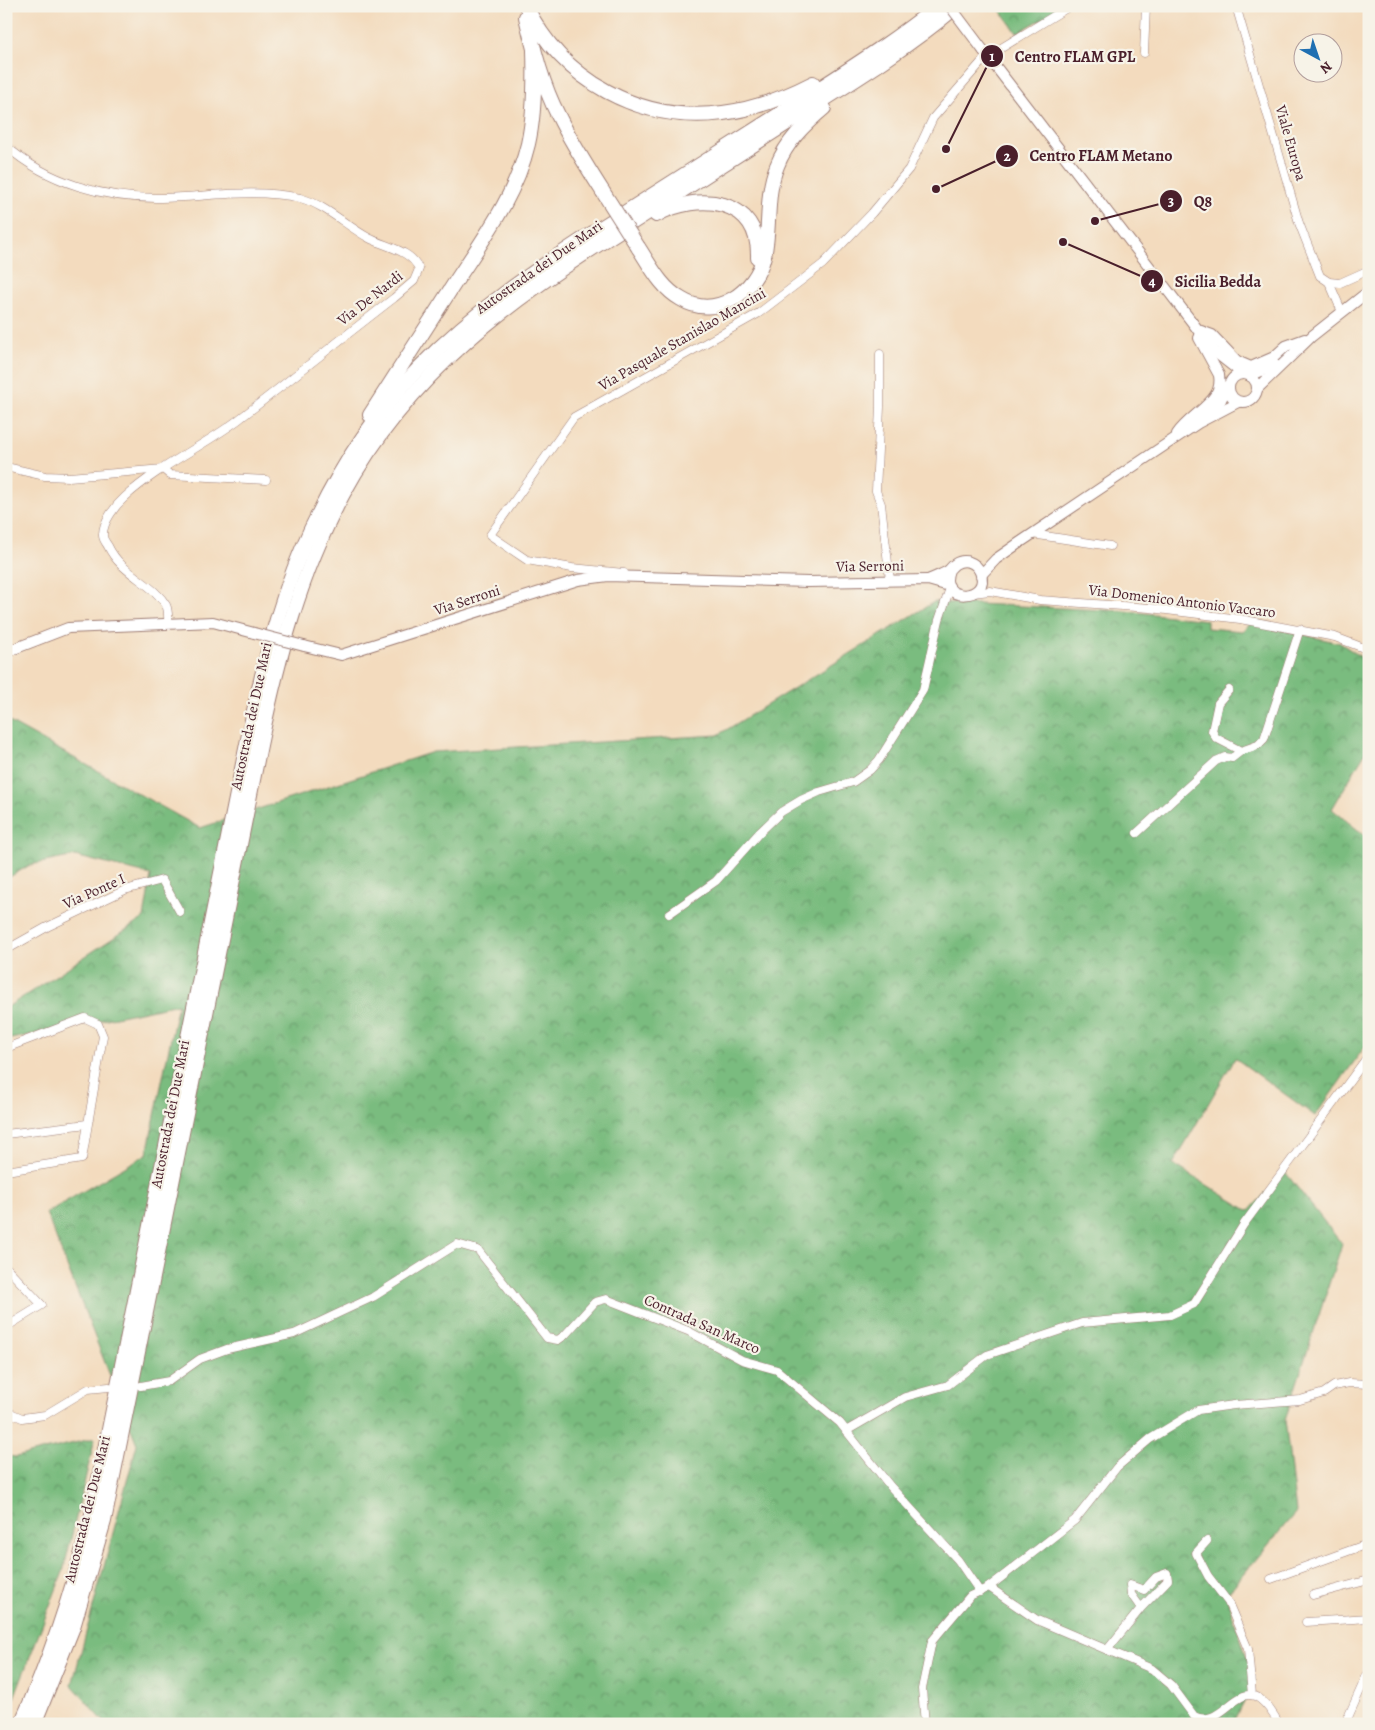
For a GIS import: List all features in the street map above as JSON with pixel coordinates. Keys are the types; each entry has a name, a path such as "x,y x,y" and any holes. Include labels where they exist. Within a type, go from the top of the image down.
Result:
{"highway":[{"path":"524,6 550,46 567,64 591,83 612,95 638,106 663,112 693,115 740,110 788,96 816,82 931,6"},
{"path":"524,6 534,50 558,115 576,149 638,247 670,291 681,300 696,305 715,306 730,301 744,291 756,276 764,256 769,198 774,174 788,144 802,128 828,106 919,44 967,6"},
{"name":"Autostrada dei Due Mari","path":"34,1724 73,1626 102,1530 114,1477 151,1260 226,883 268,652 291,578 316,518 350,457 382,412 417,371 462,327 505,293 563,252 850,69 938,6"},
{"name":"Autostrada dei Due Mari","path":"226,883 280,656 299,591 315,551 344,492 381,434 426,379 464,342 540,282 886,59 957,6"},
{"path":"268,652 274,611 285,575 310,515 345,454 488,232 513,186 524,157 531,130 534,105 534,50"},
{"path":"464,342 621,237 663,212 684,204 703,201 712,202 729,206 743,216 749,223 756,238 758,255 756,276"},
{"name":"Autostrada dei Due Mari","path":"21,1724 58,1631 83,1553 151,1260"}],"main road":[{"path":"950,6 1215,352 1225,374 1230,396 1238,402"},
{"path":"1198,423 1238,402 1251,400 1257,389 1289,357 1312,336 1369,291"},
{"path":"1197,330 1212,335 1237,361 1251,367 1274,357 1286,346 1312,336"},
{"path":"1172,441 1184,424 1216,394 1220,381 1219,375 1206,354 1197,330"},
{"path":"1215,352 1255,381 1257,389"},
{"path":"1198,423 1221,400 1235,376 1266,370 1289,357"},
{"name":"Via Serroni","path":"974,593 978,590 982,577 996,560 1198,423"},
{"name":"Via Serroni","path":"928,580 963,561 974,564 996,560"},
{"path":"974,564 982,577"},
{"path":"949,570 947,575 950,587"},
{"name":"Via Serroni","path":"6,652 68,628 213,622 341,655 578,580 606,573 808,582 928,580 950,587 960,595"},
{"path":"960,595 974,593"}],"street":[{"path":"986,53 1070,6"},
{"path":"1144,52 1146,6"},
{"name":"Viale Europa","path":"1236,6 1299,223 1320,276 1329,282 1342,312"},
{"name":"Via Pasquale Stanislao Mancini","path":"606,573 527,560 490,535 574,417 759,313 823,264 872,213 909,170 933,118 986,53"},
{"name":"Via De Nardi","path":"6,146 15,154 51,176 91,191 136,198 245,193 276,194 302,199 322,208 370,239 396,249 411,258 419,269 414,281 238,420 198,448 163,469 125,497 112,510 103,536 111,553 128,572 162,600 167,607 168,624"},
{"path":"1329,282 1340,282 1369,270"},
{"path":"880,354 880,407 876,491 881,504 890,580"},
{"path":"6,467 45,476 69,478 163,469 170,475 266,480"},
{"path":"1032,534 1110,546"},
{"path":"982,577 990,591"},
{"path":"668,914 716,880 781,812 801,800 853,782 870,770 879,760 923,690 939,620 950,587"},
{"name":"Via Domenico Antonio Vaccaro","path":"974,593 990,591 1040,600 1150,608 1240,619 1335,637 1369,650"},
{"path":"947,600 960,595"},
{"path":"1137,833 1216,760 1225,757 1232,758 1241,751 1258,745 1264,739 1300,629"},
{"path":"1229,690 1218,703 1212,731 1216,738 1241,751"},
{"name":"Via Ponte I","path":"6,950 47,927 125,890 162,880 180,912"},
{"path":"6,1048 85,1018 98,1024 103,1036 82,1159 6,1171"},
{"path":"846,1431 905,1397 948,1385 987,1355 1082,1323 1170,1315 1194,1304 1244,1224 1369,1054"},
{"path":"6,1134 87,1124"},
{"name":"Contrada San Marco","path":"141,1386 169,1381 200,1359 227,1349 294,1334 373,1297 457,1244 478,1250 547,1338 558,1340 566,1335 595,1302 606,1299 688,1331 742,1360 777,1370 840,1423 890,1486 958,1560 980,1592"},
{"path":"6,1267 42,1305 6,1327"},
{"path":"925,1724 922,1689 932,1641 970,1596 989,1587 1075,1520 1116,1466 1150,1439 1198,1410 1300,1400 1324,1393 1334,1386 1349,1383 1369,1384"},
{"path":"6,1411 22,1418 45,1415 88,1389 109,1387"},
{"path":"1207,1541 1196,1552 1208,1576 1228,1602 1248,1649 1252,1695"},
{"path":"1271,1579 1361,1545 1369,1552"},
{"path":"1107,1650 1141,1608 1168,1580 1167,1573 1156,1577 1144,1590 1130,1585 1131,1594 1141,1608"},
{"path":"1312,1595 1369,1580"},
{"path":"989,1587 1037,1620 1152,1669 1171,1685 1194,1716 1200,1720 1204,1721 1218,1717 1242,1697 1252,1695 1259,1698 1279,1724"},
{"path":"1306,1622 1369,1618"},
{"path":"1345,1724 1367,1675 1369,1675"}],"green space":[{"path":"997,6 1065,6 1017,33"},
{"path":"934,602 1126,611 1207,620 1207,628 1242,631 1251,623 1340,643 1369,662 1369,746 1332,809 1369,839 1369,1041 1315,1116 1235,1058 1173,1164 1249,1211 1285,1172 1342,1244 1285,1420 1296,1512 1226,1595 1255,1681 1233,1724 106,1724 72,1685 137,1444 46,1213 147,1154 178,1004 6,1040 6,1008 144,918 151,875 75,856 30,865 6,879 6,720 200,828 433,752 718,735"},
{"path":"95,1438 63,1572 6,1718 6,1456 16,1457"}],"place":[{"name":"Centro FLAM GPL","path":"946,149"},
{"name":"Centro FLAM Metano","path":"936,189"},
{"name":"Q8","path":"1095,221"},
{"name":"Sicilia Bedda","path":"1063,242"}]}
